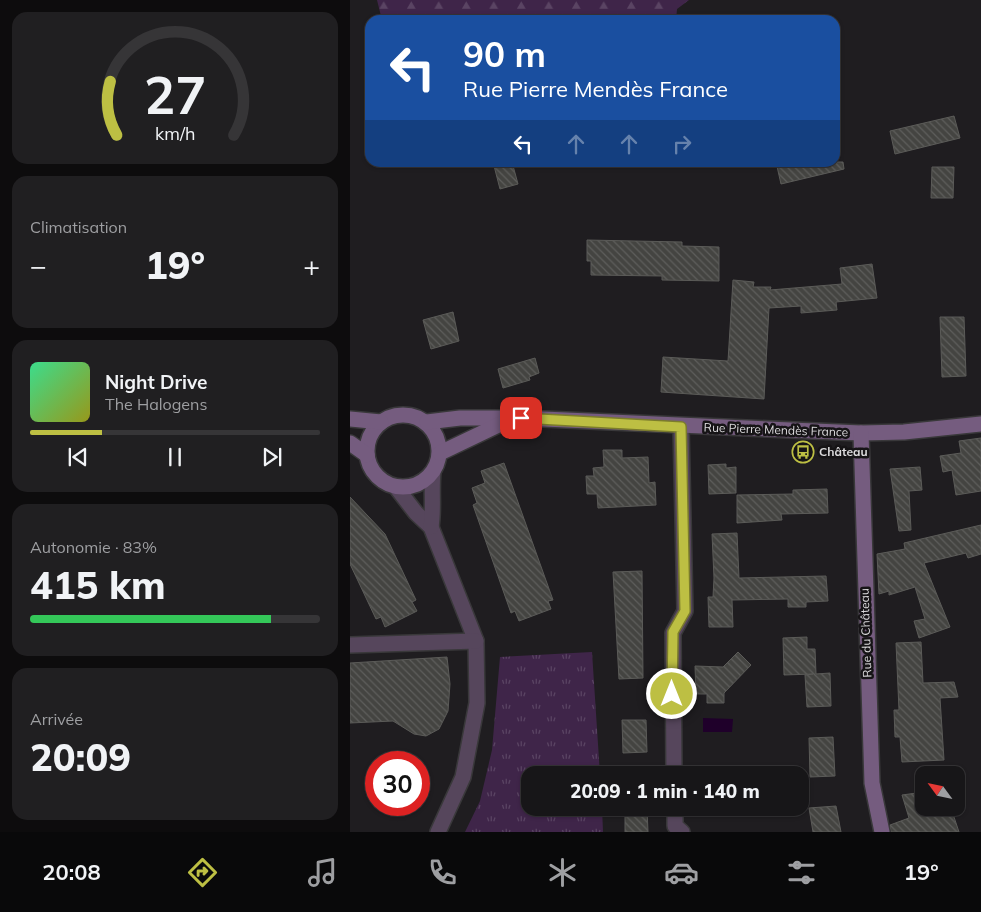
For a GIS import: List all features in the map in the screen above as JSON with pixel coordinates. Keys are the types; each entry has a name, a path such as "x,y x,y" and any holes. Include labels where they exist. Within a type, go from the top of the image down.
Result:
{"street":[{"path":"431,527 434,506 431,485 433,472 440,453 439,441 434,431 426,422 416,416 404,414 392,416 381,422 370,436 367,455 369,464 380,479 396,487 416,513 431,527 476,642 477,703 463,777 438,832"},
{"name":"Rue Pierre Mendès France","path":"426,422 460,418 510,419 861,433 904,432 981,424"},
{"path":"350,419 381,422"},
{"name":"Rue Pierre Mendès France","path":"440,453 510,419"},
{"path":"674,766 673,632 685,611 681,427"},
{"name":"Rue du Château","path":"861,433 872,783 882,832"},
{"path":"350,443 367,455"},
{"path":"396,487 417,485 433,472"},
{"path":"350,644 476,642"},
{"path":"675,816 675,826 682,832"}],"green space":[{"path":"377,0 689,0 677,9 676,15 381,15"},
{"path":"592,652 599,766 521,766 521,816 602,816 603,832 465,832 480,801 492,750 500,657"}],"shaded area":[{"path":"703,718 733,719 732,732 703,732"}],"building":[{"path":"954,116 960,138 895,154 890,131"},
{"path":"840,162 843,162 844,169 781,184 777,167 840,167"},
{"path":"494,167 513,167 518,184 500,189"},
{"path":"932,167 954,167 953,198 931,198"},
{"path":"587,240 682,242 682,246 719,247 719,281 662,280 662,276 591,275 591,261 587,261"},
{"path":"872,264 877,298 836,302 837,310 801,313 801,306 769,308 764,399 661,392 663,357 728,361 733,280 754,282 753,287 771,287 770,290 842,284 840,268"},
{"path":"453,312 459,341 431,349 423,320"},
{"path":"940,317 964,317 966,376 942,377"},
{"path":"535,358 539,373 529,377 530,380 503,388 498,369"},
{"path":"981,438 981,491 956,495 952,470 943,472 940,456 961,453 959,441"},
{"path":"603,450 622,450 622,458 648,457 649,483 655,482 656,505 598,508 597,494 587,494 586,476 594,476 593,468 604,467"},
{"path":"504,463 553,600 548,601 551,609 519,621 515,611 511,613 473,505 477,503 472,488 485,483 481,471"},
{"path":"726,464 726,468 736,467 736,493 709,494 708,465"},
{"path":"920,467 922,490 909,491 911,530 899,531 890,469"},
{"path":"827,489 828,513 781,514 782,520 737,523 737,495 793,494 793,490"},
{"path":"350,497 385,534 416,600 412,602 417,611 385,627 381,617 376,619 350,564"},
{"path":"981,525 981,554 968,558 966,553 924,563 950,627 919,638 914,621 925,619 915,587 889,595 889,591 879,594 877,554 905,549 904,543"},
{"path":"737,533 739,578 826,576 828,601 806,602 806,607 788,607 788,599 732,600 733,627 709,627 708,597 713,597 714,578 712,534"},
{"path":"642,571 643,678 619,679 613,572"},
{"path":"807,637 807,649 815,649 816,674 830,673 831,706 807,707 805,675 813,674 784,675 783,638"},
{"path":"921,642 923,683 954,682 958,697 940,698 944,760 902,762 900,737 895,737 894,710 899,710 896,643"},
{"path":"738,652 751,665 724,693 724,703 707,703 707,694 696,694 695,666 723,667"},
{"path":"447,657 450,684 448,711 439,729 426,736 414,734 393,721 350,723 350,663"},
{"path":"622,720 646,720 647,752 623,753"},
{"path":"833,737 835,776 810,777 809,738"},
{"path":"915,793 915,816 954,816 959,832 891,832 890,825 909,818 902,795"},
{"path":"836,806 841,832 813,832 809,808"},
{"path":"625,816 647,816 648,832 625,832"}],"place":[{"name":"Château","path":"803,452"}],"route":[{"path":"521,418 681,427 685,611 673,632 672,694"}]}
